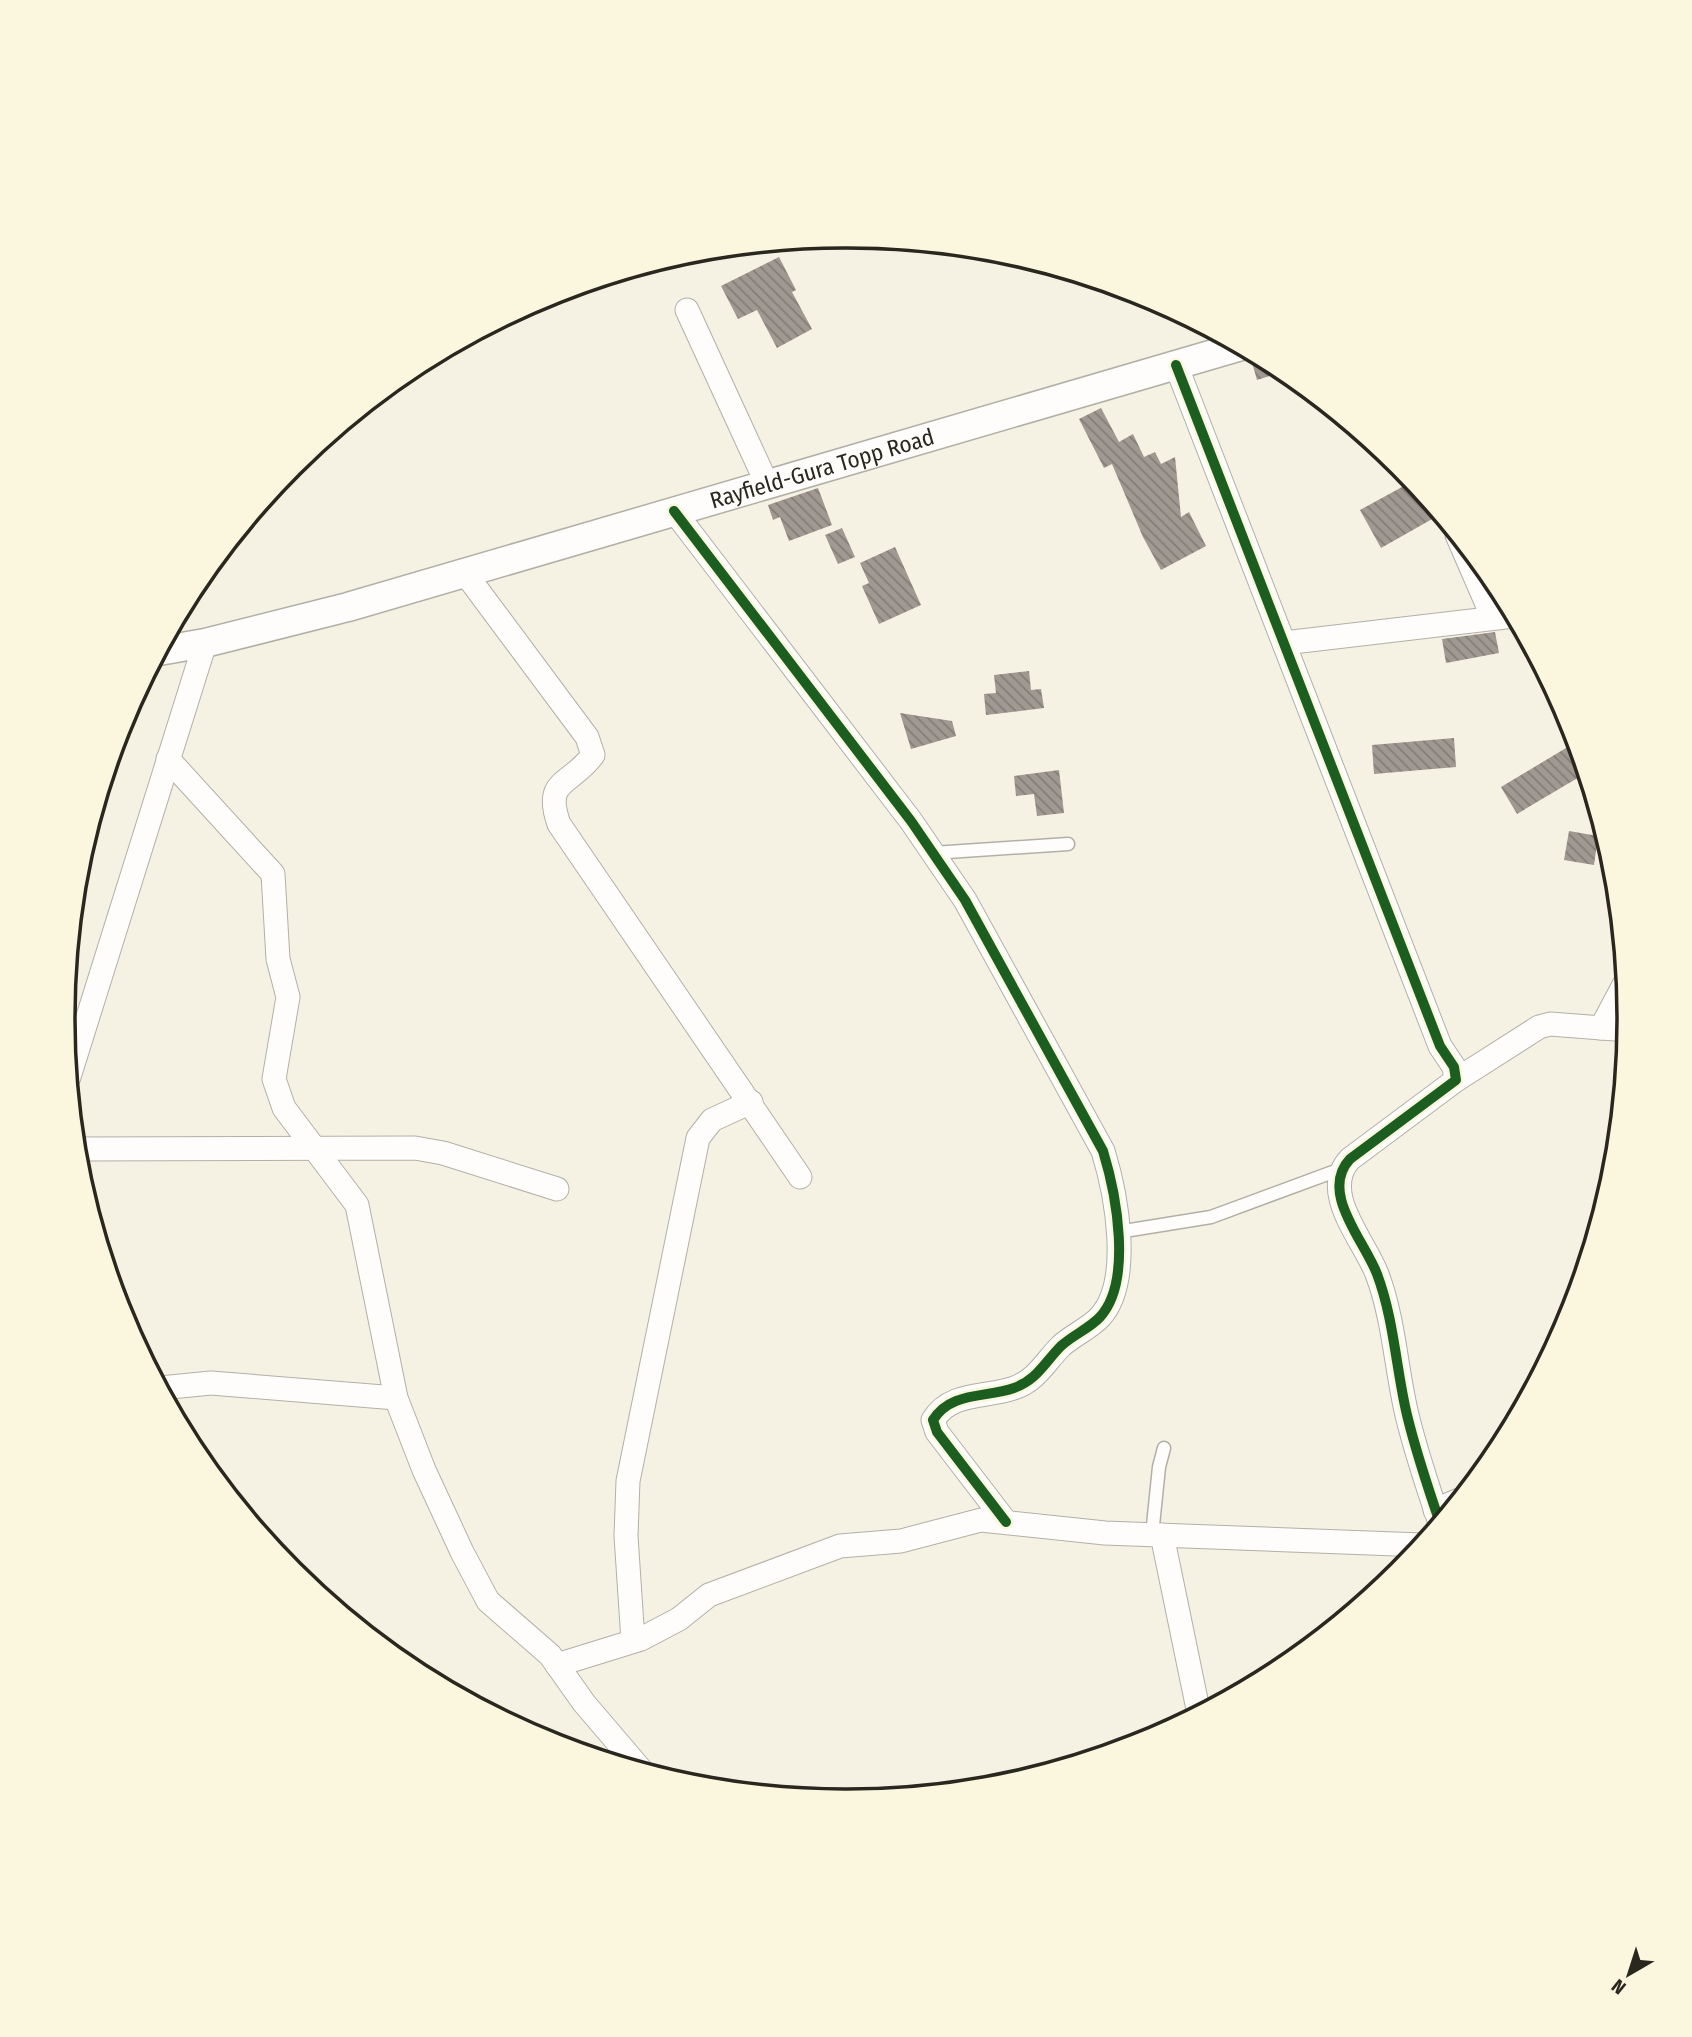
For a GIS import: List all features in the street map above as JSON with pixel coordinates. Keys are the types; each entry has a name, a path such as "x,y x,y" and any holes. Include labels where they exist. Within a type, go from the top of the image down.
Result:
{"street":[{"path":"687,310 767,484"},
{"name":"Rayfield-Gura Topp Road","path":"171,648 205,643 348,607 1229,350"},
{"path":"1176,365 1440,1046 1454,1067 1456,1080"},
{"path":"674,511 933,853 965,900 1103,1151 1114,1186 1118,1233 1117,1269 1113,1289 1099,1318 1060,1348 1037,1376 1014,1388 954,1400 939,1409 933,1420 937,1433 1006,1522"},
{"path":"465,573 587,737 593,755 581,771 558,786 552,803 559,824 800,1177"},
{"path":"1284,643 1503,617"},
{"path":"76,1053 205,643"},
{"path":"168,759 273,874 278,959 288,997 274,1079 284,1108 357,1205 396,1398 435,1494 488,1601 550,1655 584,1703 631,1758"},
{"path":"1601,1028 1616,1000"},
{"path":"1437,1512 1407,1415 1381,1284 1362,1240 1341,1203 1338,1183 1341,1169 1456,1080 1539,1027 1550,1024 1617,1029"},
{"path":"633,1641 626,1536 628,1481 698,1138 712,1120 751,1102"},
{"path":"87,1149 415,1148 443,1153 557,1189"},
{"path":"170,1387 211,1383 396,1398"},
{"path":"557,1665 633,1641 679,1619 709,1595 840,1546 901,1541 981,1520 1157,1535 1409,1545"},
{"path":"1157,1535 1197,1705"}],"lane":[{"path":"933,853 1068,844"},
{"path":"1118,1233 1211,1217 1341,1169"},
{"path":"1157,1535 1159,1467 1164,1448"}],"building":[{"path":"779,257 796,290 792,292 812,329 777,348 757,310 738,319 721,286"},
{"path":"1253,365 1271,376 1257,380"},
{"path":"1101,408 1119,442 1133,434 1144,457 1155,452 1161,464 1175,457 1181,517 1189,512 1206,546 1161,570 1143,537 1112,464 1104,468 1079,419"},
{"path":"1403,486 1432,519 1381,548 1360,510"},
{"path":"818,488 832,525 789,541 780,517 773,520 768,505"},
{"path":"842,528 855,557 838,564 825,535"},
{"path":"895,547 921,605 879,624 862,586 869,583 860,563"},
{"path":"1495,632 1499,653 1446,663 1442,639"},
{"path":"1029,671 1031,690 1041,689 1044,708 986,715 984,694 996,693 994,675"},
{"path":"900,713 952,721 956,736 911,749"},
{"path":"1454,738 1456,767 1374,774 1372,745"},
{"path":"1567,747 1578,778 1517,814 1501,787"},
{"path":"1059,770 1064,813 1037,816 1034,794 1016,796 1014,776"},
{"path":"1569,831 1594,835 1597,846 1594,865 1564,860"}],"cycle path":[{"path":"1176,365 1440,1046 1454,1067 1456,1080 1350,1159 1342,1172 1339,1186 1347,1216 1371,1261 1383,1291 1407,1415 1437,1513"},
{"path":"674,511 911,821 965,900 1103,1151 1113,1190 1119,1260 1110,1301 1100,1317 1061,1346 1040,1370 1022,1385 959,1400 949,1404 933,1420 937,1432 1006,1522"}]}
